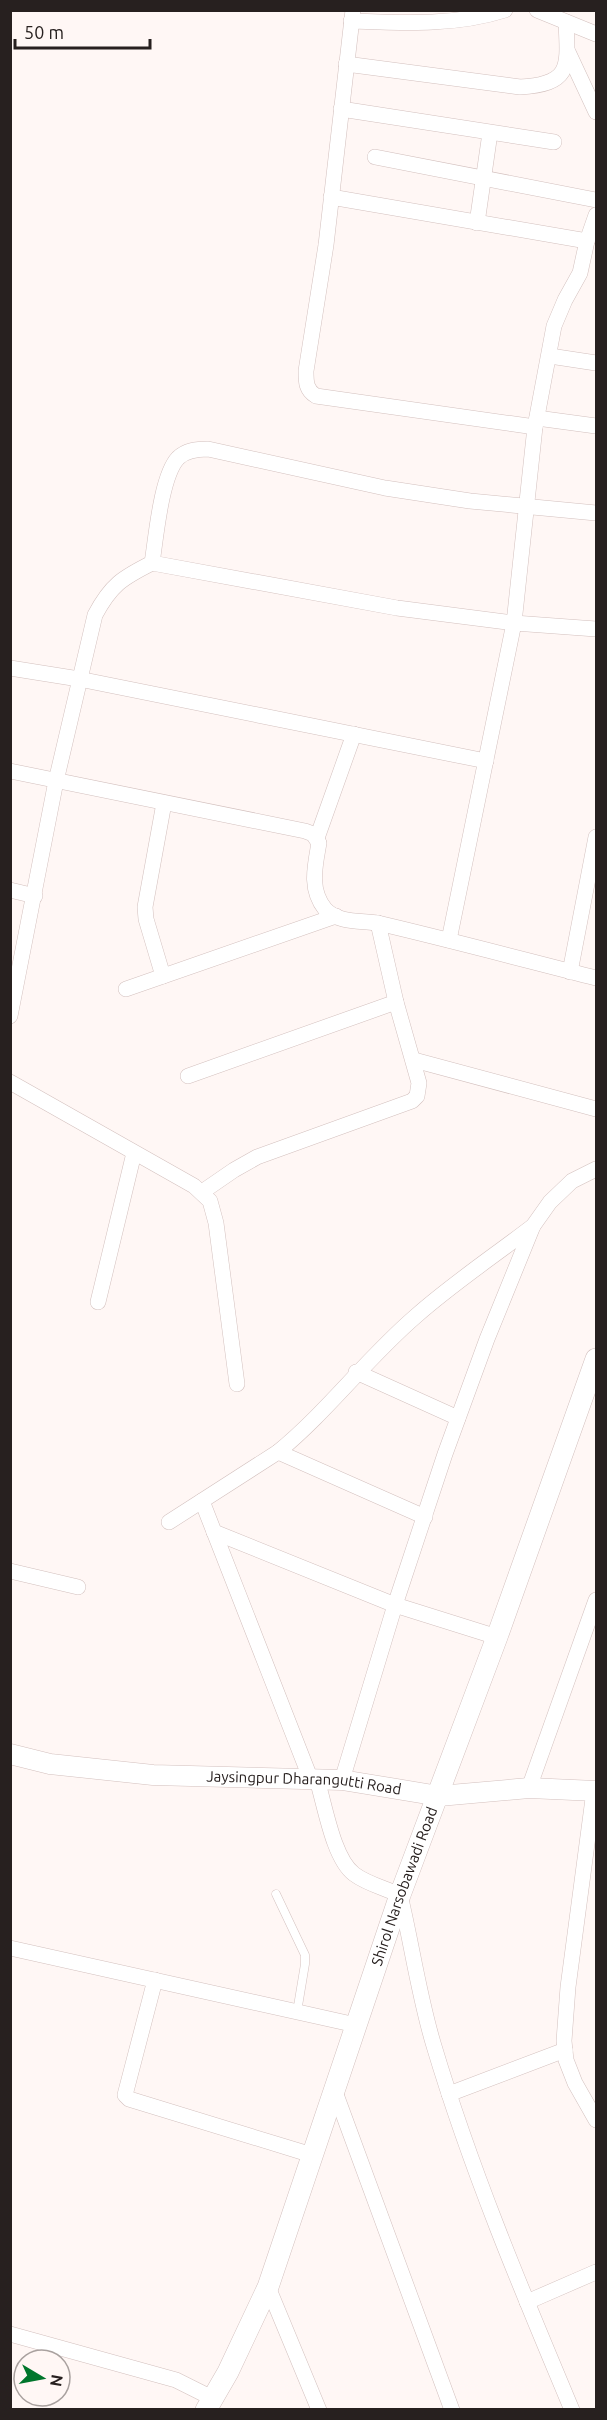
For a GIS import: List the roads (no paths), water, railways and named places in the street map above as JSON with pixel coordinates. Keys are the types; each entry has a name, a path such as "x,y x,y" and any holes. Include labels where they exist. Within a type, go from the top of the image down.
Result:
{"main road":[{"name":"Shirol Narsobawadi Road","path":"209,2404 228,2372 268,2287 400,1895 439,1796 597,1359"}],"street":[{"path":"505,10 487,16 428,24 352,16 306,382 309,392 316,396 536,423 597,426"},
{"path":"537,10 597,34"},
{"path":"346,64 520,87 538,86 553,80 564,71 567,62 566,22"},
{"path":"567,50 597,112"},
{"path":"341,109 554,142"},
{"path":"477,223 490,133"},
{"path":"375,157 597,200"},
{"path":"331,197 587,242"},
{"path":"449,940 514,623 536,423 558,314 580,273 587,242 597,215"},
{"path":"550,356 597,363"},
{"path":"152,562 164,491 172,467 179,457 194,449 208,449 385,488 470,501 597,513"},
{"path":"10,1016 56,781 95,615 107,594 126,576 152,562 397,608 514,623 597,629"},
{"path":"10,668 79,679 486,761"},
{"path":"354,734 317,838 319,843 314,884 326,909 336,916 378,923 597,978"},
{"path":"10,771 305,831 317,838"},
{"path":"164,803 145,907 146,919 164,976"},
{"path":"570,972 597,837"},
{"path":"10,890 35,897"},
{"path":"126,989 336,916"},
{"path":"202,1192 257,1157 412,1101 417,1096 419,1083 414,1060 396,1002 378,923"},
{"path":"188,1076 396,1002"},
{"path":"414,1060 597,1109"},
{"path":"10,1082 202,1192 210,1201 216,1223 237,1384"},
{"path":"99,1302 134,1153"},
{"path":"169,1522 278,1452 294,1439 356,1372 416,1316 532,1226 550,1202 572,1181 597,1170"},
{"path":"342,1780 424,1517 458,1418 532,1226"},
{"path":"356,1372 458,1418"},
{"path":"278,1452 424,1517"},
{"path":"202,1501 314,1780 339,1854 346,1867 362,1878 400,1895 422,2003 449,2094 527,2302 572,2409"},
{"path":"214,1532 395,1605 497,1638"},
{"path":"10,1571 78,1587"},
{"path":"529,1788 597,1600"},
{"name":"Jaysingpur Dharangutti Road","path":"10,1754 50,1764 153,1775 342,1780 439,1796 529,1788 596,1791"},
{"path":"596,1791 568,1987 565,2050 566,2060 575,2083 597,2120"},
{"path":"10,1947 356,2025"},
{"path":"155,1980 125,2095 129,2099 312,2155"},
{"path":"449,2094 565,2050"},
{"path":"334,2090 452,2409"},
{"path":"527,2302 597,2272"},
{"path":"268,2287 319,2409"},
{"path":"10,2334 176,2380 209,2404"}],"lane":[{"path":"276,1894 305,1955 297,2012"}]}
